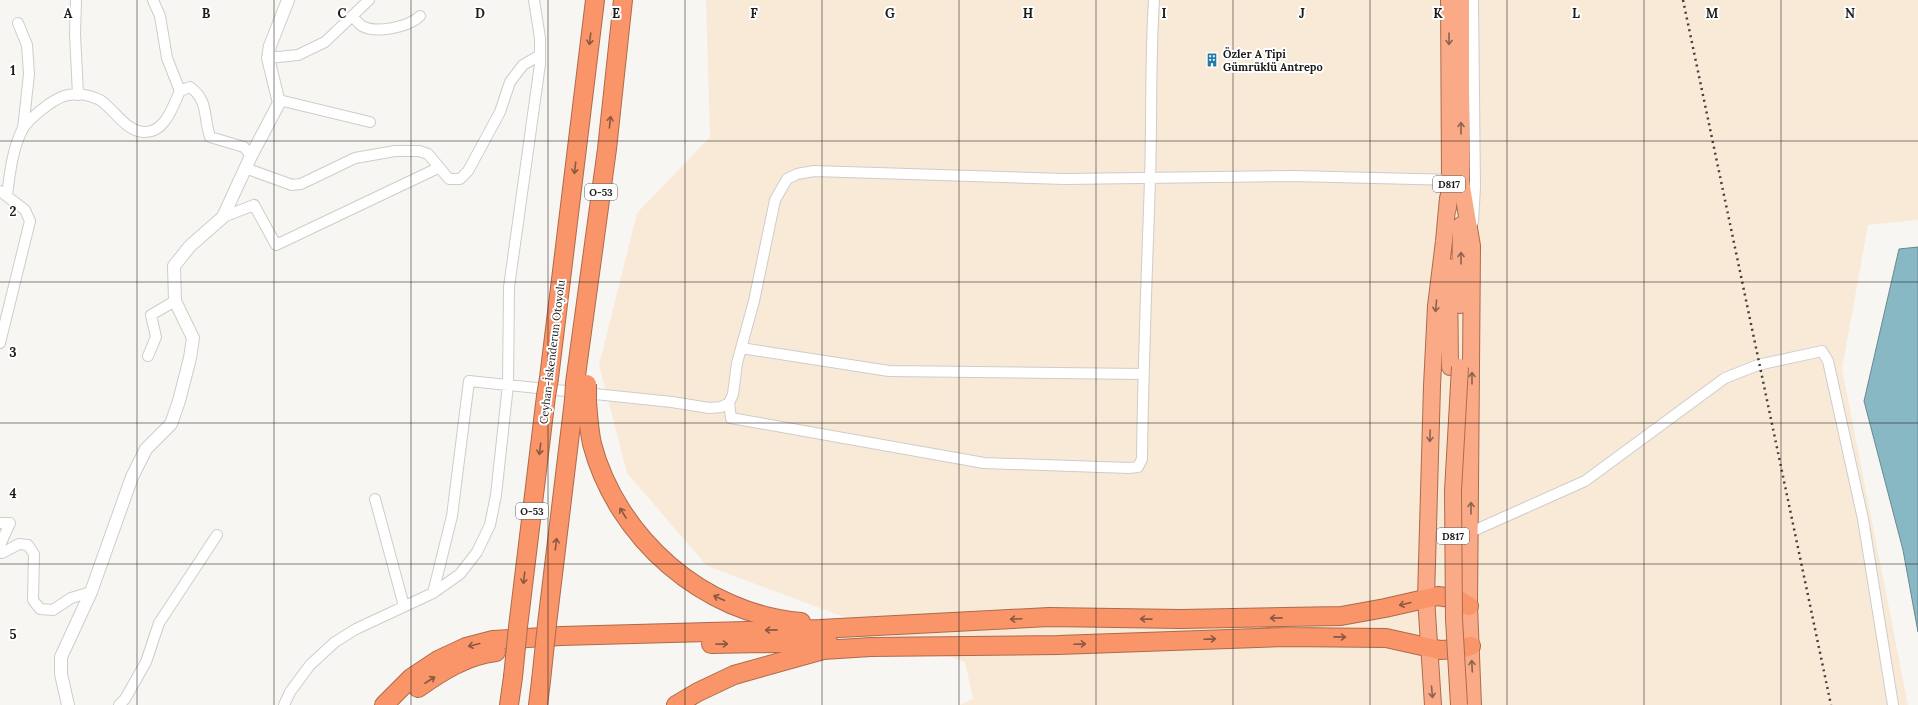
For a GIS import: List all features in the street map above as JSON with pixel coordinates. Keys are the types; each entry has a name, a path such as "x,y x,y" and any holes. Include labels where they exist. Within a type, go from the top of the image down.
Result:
{"highway":[{"name":"Ceyhan-İskenderun Otoyolu","path":"509,703 595,0"},
{"name":"O-53","path":"538,705 547,624 581,392 623,0"},
{"name":"D817","path":"1449,0 1456,180 1448,198 1455,367 1443,492 1444,618 1449,705"},
{"name":"D817","path":"1459,705 1454,619 1453,491 1456,180 1461,0"},
{"path":"1456,180 1472,246 1471,532 1469,606 1473,705"},
{"path":"1433,705 1426,598 1435,320 1448,198"},
{"path":"581,392 592,443 602,471 616,501 631,525 648,546 667,564 689,581 714,596 742,608 770,616 797,621 832,624 908,625"},
{"path":"384,705 411,678 438,660 466,647 493,640 561,636 908,625 1050,617 1181,619 1341,616 1438,596 1457,599 1469,606"},
{"path":"676,705 698,692 734,675 823,650 1041,646 1284,637 1386,638 1428,646 1440,650 1459,649 1471,646"},
{"path":"400,705 418,688 444,671 468,660 493,652 560,647 962,640 1041,646"}],"street":[{"path":"76,0 75,34 78,95"},
{"path":"152,0 160,16 167,58 180,91"},
{"path":"223,217 245,168 279,103 268,58 270,46 288,0"},
{"path":"268,58 298,55 325,42 353,17 369,0"},
{"path":"284,705 290,692 310,665 335,642 356,629 433,592 460,574 477,552 490,525 496,495 508,385 510,287 540,55 540,38 534,0"},
{"path":"1154,0 1150,178 1143,374 1142,459 1138,467 1129,468 984,463 731,418 729,403 733,394 737,363 754,301 775,200 787,179 797,174 814,171 1065,179 1150,178 1294,176 1456,180"},
{"path":"1472,246 1475,187 1473,0"},
{"path":"353,17 363,27 381,29 399,28 416,20 420,16"},
{"path":"0,344 30,221 25,210 4,193 10,164 23,129 29,74 27,44 18,23"},
{"path":"245,168 292,185 301,184 355,158 395,151 419,151 428,154 438,168 449,179 460,179 468,171 500,112 510,82 522,66 540,55"},
{"path":"23,129 40,111 65,96 88,95 100,101 128,126 144,132 158,127 168,118 180,91 190,87 197,93 203,102 206,124 210,137 244,147 251,156"},
{"path":"279,100 370,122"},
{"path":"68,705 61,674 61,657 91,592 132,477 146,449 171,424 179,401 190,358 193,338 175,301 174,266 190,246 223,217 254,206 276,245 438,168"},
{"path":"148,356 156,337 151,315 175,301"},
{"path":"741,348 889,371 1143,374"},
{"path":"1471,532 1585,481 1725,378 1758,365 1822,351 1828,361 1863,519 1893,705"},
{"path":"433,592 452,516 469,381 672,402 709,408 720,407 729,403"},
{"path":"375,499 404,606"},
{"path":"0,523 10,523 0,545"},
{"path":"119,705 126,699 146,662 159,622 217,535"},
{"path":"0,552 2,553 19,544 28,545 34,554 33,600 40,608 53,610 71,598 91,592"}],"shaded area":[{"path":"706,0 1918,0 1918,220 1868,225 1842,369 1908,705 960,705 973,699 965,662 707,566 627,473 599,365 637,213 710,137"}],"water":[{"path":"1918,247 1918,632 1903,550 1864,401 1899,249"}],"railway":[{"path":"1683,0 1831,705"}],"place":[{"name":"Özler A Tipi Gümrüklü Antrepo","path":"1212,60"}]}
